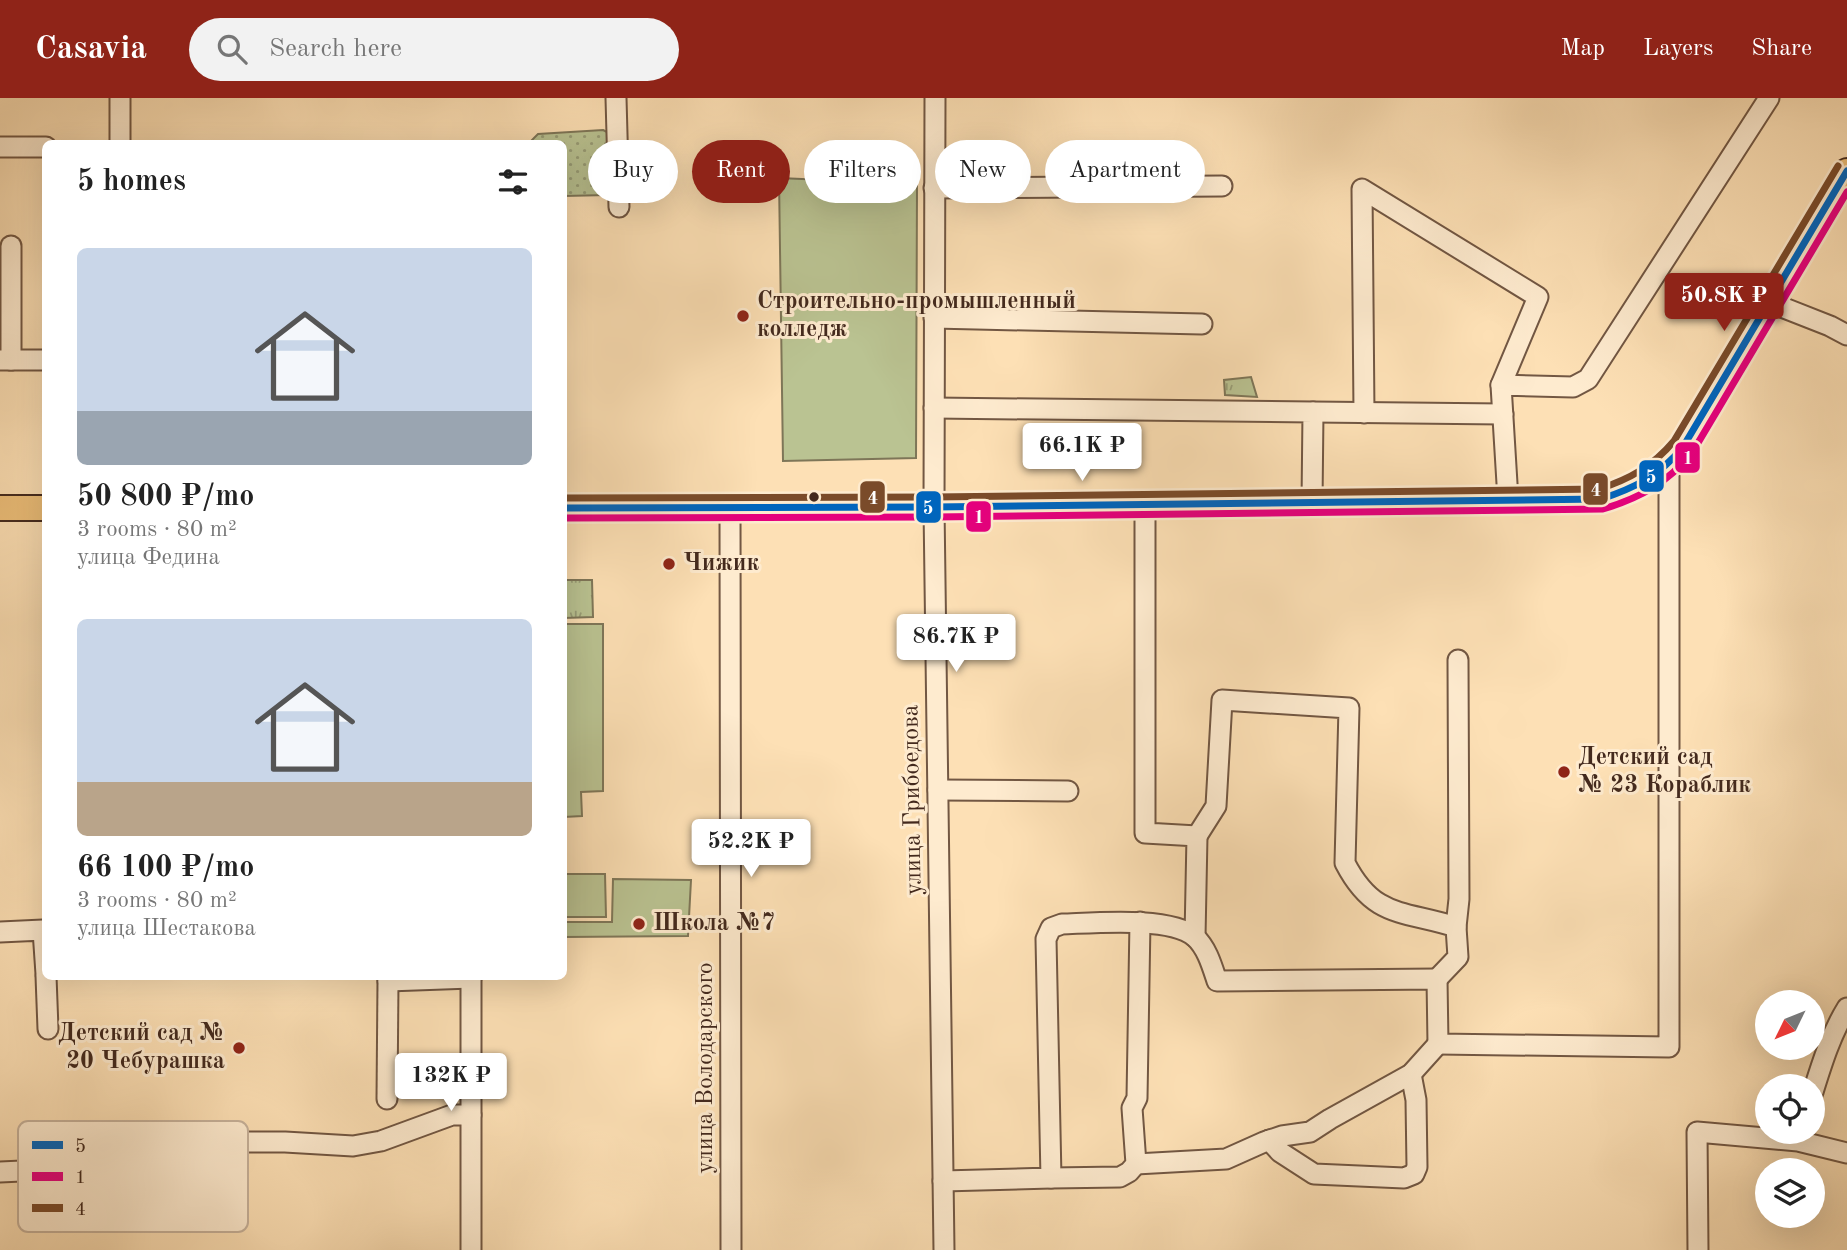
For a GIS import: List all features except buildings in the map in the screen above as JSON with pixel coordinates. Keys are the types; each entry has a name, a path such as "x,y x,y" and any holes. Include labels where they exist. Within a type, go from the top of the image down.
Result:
{"main road":[{"path":"567,508 934,507 1601,499 1636,489 1669,465 1683,447 1847,171"},
{"path":"0,508 42,508"}],"street":[{"path":"120,98 120,140"},
{"path":"616,98 619,207"},
{"name":"улица Грибоедова","path":"935,98 934,507 944,1250"},
{"path":"1501,385 1573,387 1588,379 1769,98"},
{"path":"0,147 42,147"},
{"path":"934,188 1222,186"},
{"path":"1364,413 1362,189 1538,297 1501,385 1508,500"},
{"path":"11,246 6,360 42,360"},
{"path":"1769,302 1847,335"},
{"path":"934,318 1202,324"},
{"path":"934,408 1503,414"},
{"path":"1312,503 1313,412"},
{"path":"1438,1044 1669,1047 1669,465"},
{"path":"1145,505 1145,834 1197,836"},
{"name":"улица Володарского","path":"730,508 731,1250"},
{"path":"1136,1164 1226,1159 1269,1140 1310,1132 1411,1074 1438,1044 1437,979 1458,957 1458,660"},
{"path":"1195,937 1197,836 1216,806 1222,700 1349,708 1345,863 1356,884 1372,900 1410,916 1456,926"},
{"path":"938,790 1069,791"},
{"path":"1051,1178 1046,939 1051,928 1062,924 1140,922 1176,928 1195,937 1209,957 1217,981 1437,979"},
{"path":"943,1181 1120,1177 1136,1164 1132,1108 1137,1098 1140,922"},
{"path":"0,932 42,930"},
{"path":"46,980 48,1029"},
{"path":"387,1099 388,980"},
{"path":"471,980 471,1250"},
{"path":"1819,1074 1839,1020 1847,1008"},
{"path":"1269,1140 1280,1152 1314,1174 1404,1178 1414,1174 1418,1167 1416,1100 1411,1074"},
{"path":"248,1142 353,1146 381,1141 452,1115 471,1115"},
{"path":"1698,1250 1697,1132 1755,1135"},
{"path":"1821,1144 1847,1153"},
{"path":"0,1172 18,1171"}],"green space":[{"path":"603,130 611,134 611,140 588,140 588,195 567,196 567,140 532,140 538,134"},
{"path":"790,178 804,179 804,203 917,203 916,458 783,461 779,203 790,203"},
{"path":"1251,377 1257,397 1225,395 1224,380"},
{"path":"567,580 592,580 593,617 567,618"},
{"path":"567,624 603,624 603,791 581,792 582,816 567,817"},
{"path":"567,874 605,874 606,917 567,917"},
{"path":"613,879 691,880 688,936 567,937 567,922 612,922"}],"transit line":[{"name":"4","path":"567,498 934,497 1599,489 1640,471 1658,458 1674,441 1838,166"},
{"name":"5","path":"567,508 934,507 1601,499 1646,479 1683,447 1847,171"},
{"name":"1","path":"567,518 934,517 1603,509 1652,488 1673,473 1692,453 1847,192"}],"place":[{"name":"Строительно-промышленный колледж","path":"743,316"},
{"name":"Чижик","path":"669,564"},
{"name":"Детский сад № 23 Кораблик","path":"1564,772"},
{"name":"Школа №7","path":"639,924"},
{"name":"Детский сад № 20 Чебурашка","path":"239,1048"}]}
